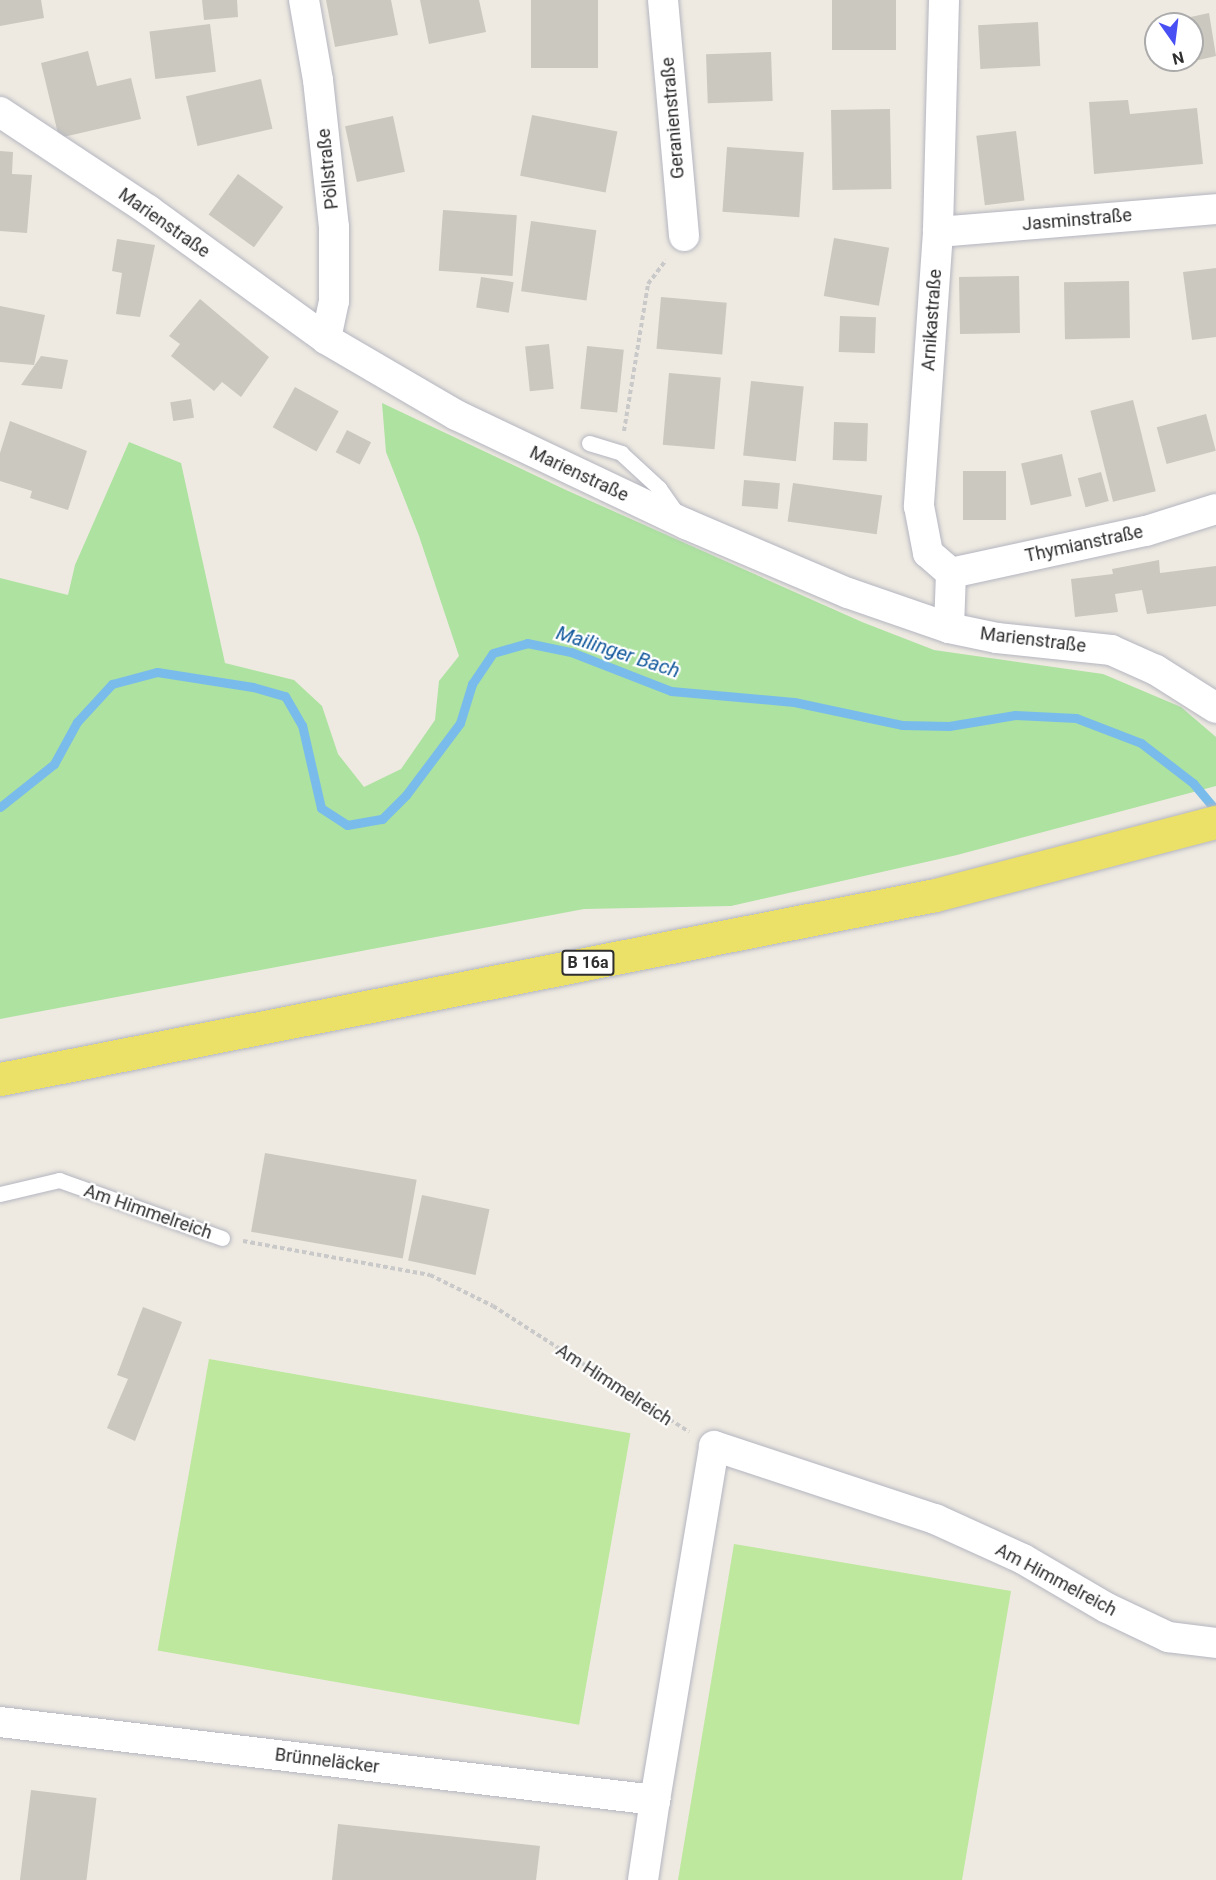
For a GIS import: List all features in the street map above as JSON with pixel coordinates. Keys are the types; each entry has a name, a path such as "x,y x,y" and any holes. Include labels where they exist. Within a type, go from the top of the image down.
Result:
{"main road":[{"name":"B 16a","path":"0,1079 935,895 1216,822"}],"street":[{"name":"Pöllstraße","path":"304,0 318,80 334,227 334,301 326,339"},
{"name":"Geranienstraße","path":"663,0 684,236"},
{"name":"Arnikastraße","path":"944,0 938,232 919,506 928,553 951,573"},
{"name":"Marienstraße","path":"0,112 148,210 326,339 456,415 686,524 848,593 949,628 1110,650 1156,670 1216,708"},
{"name":"Jasminstraße","path":"938,232 1216,209"},
{"name":"Thymianstraße","path":"951,573 1146,531 1216,509"},
{"path":"949,628 951,573"},
{"path":"643,1880 714,1446"},
{"name":"Am Himmelreich","path":"714,1446 935,1519 1023,1559 1107,1608 1168,1637 1216,1643"},
{"name":"Brünneläcker","path":"0,1722 655,1800"}],"lane":[{"path":"589,443 621,453 659,488 686,524"},
{"name":"Am Himmelreich","path":"0,1194 59,1180 222,1238"}],"path":[{"path":"621,453 648,284 684,236"},
{"name":"Am Himmelreich","path":"222,1238 430,1275 493,1306 714,1446"}],"green space":[{"path":"382,403 566,490 862,622 934,650 1103,674 1181,707 1216,737 1216,786 957,855 731,906 584,909 0,1019 0,578 68,595 75,565 129,442 181,463 225,663 294,680 322,706 338,754 364,787 401,769 435,720 439,681 459,656 419,536 386,452"},
{"path":"209,1359 630,1433 579,1725 158,1651"},
{"path":"734,1544 1011,1591 962,1880 678,1880"}],"building":[{"path":"0,0 41,0 44,18 0,26"},
{"path":"202,0 237,0 238,17 204,20"},
{"path":"326,0 391,0 398,35 335,47"},
{"path":"420,0 479,0 486,32 429,44"},
{"path":"531,0 598,0 598,68 531,68"},
{"path":"832,0 896,0 896,50 832,50"},
{"path":"1209,13 1216,56 1204,59 1204,14"},
{"path":"1038,22 1040,66 980,69 978,25"},
{"path":"210,24 216,72 155,79 149,31"},
{"path":"88,51 97,86 131,78 141,119 59,138 41,63"},
{"path":"771,52 773,101 708,103 706,54"},
{"path":"261,79 272,129 197,146 186,96"},
{"path":"1128,100 1130,114 1197,108 1203,164 1094,174 1089,102"},
{"path":"890,109 891,189 832,190 831,110"},
{"path":"532,115 617,132 606,192 520,176"},
{"path":"393,116 405,172 357,182 345,126"},
{"path":"1016,131 1025,200 985,205 976,136"},
{"path":"727,147 804,152 799,217 722,212"},
{"path":"0,151 13,152 12,174 32,175 27,233 0,231"},
{"path":"238,174 283,207 254,247 209,214"},
{"path":"443,210 517,215 513,276 439,271"},
{"path":"531,221 596,230 586,300 521,291"},
{"path":"834,238 889,248 879,306 824,296"},
{"path":"117,239 155,245 140,317 116,314 122,273 112,271"},
{"path":"1216,268 1216,337 1192,340 1183,272"},
{"path":"1019,276 1020,333 960,334 959,277"},
{"path":"481,277 514,282 509,313 476,308"},
{"path":"1129,281 1130,338 1065,339 1064,282"},
{"path":"661,297 727,303 722,355 656,349"},
{"path":"200,299 269,357 241,397 222,382 214,391 171,356 180,344 169,336"},
{"path":"0,306 45,315 34,365 0,362"},
{"path":"840,316 876,317 875,353 839,352"},
{"path":"549,344 554,389 530,391 525,347"},
{"path":"587,346 624,350 617,413 580,409"},
{"path":"41,356 68,360 62,389 21,385"},
{"path":"669,373 721,378 715,449 663,445"},
{"path":"751,381 804,387 796,461 743,456"},
{"path":"295,387 339,411 316,451 273,427"},
{"path":"191,399 194,418 173,421 170,402"},
{"path":"1133,400 1156,491 1113,502 1090,411"},
{"path":"1206,414 1216,451 1167,464 1157,427"},
{"path":"10,421 87,451 68,510 30,498 32,491 0,481 0,453"},
{"path":"834,422 868,423 867,461 833,460"},
{"path":"347,430 371,442 360,465 336,452"},
{"path":"1062,454 1072,496 1031,505 1021,463"},
{"path":"963,471 1006,471 1006,520 963,520"},
{"path":"1101,472 1109,501 1086,507 1078,478"},
{"path":"744,480 780,483 778,509 742,506"},
{"path":"793,483 882,496 877,534 788,522"},
{"path":"1159,560 1160,573 1216,566 1216,606 1147,614 1142,590 1115,594 1118,612 1075,617 1071,579 1113,574 1112,569"},
{"path":"265,1153 417,1180 403,1259 251,1232"},
{"path":"422,1195 489,1209 476,1275 408,1261"},
{"path":"143,1307 182,1322 135,1441 107,1428 128,1379 117,1375"},
{"path":"31,1790 97,1798 86,1880 20,1880"},
{"path":"338,1824 540,1846 536,1880 332,1880"}],"waterway":[{"name":"Mailinger Bach","path":"0,807 54,764 77,722 112,684 157,672 253,687 285,696 302,725 321,808 347,825 382,819 406,795 460,723 472,684 493,653 527,643 571,652 671,691 794,702 902,725 949,726 1015,715 1076,718 1141,743 1193,783 1216,810"}]}
